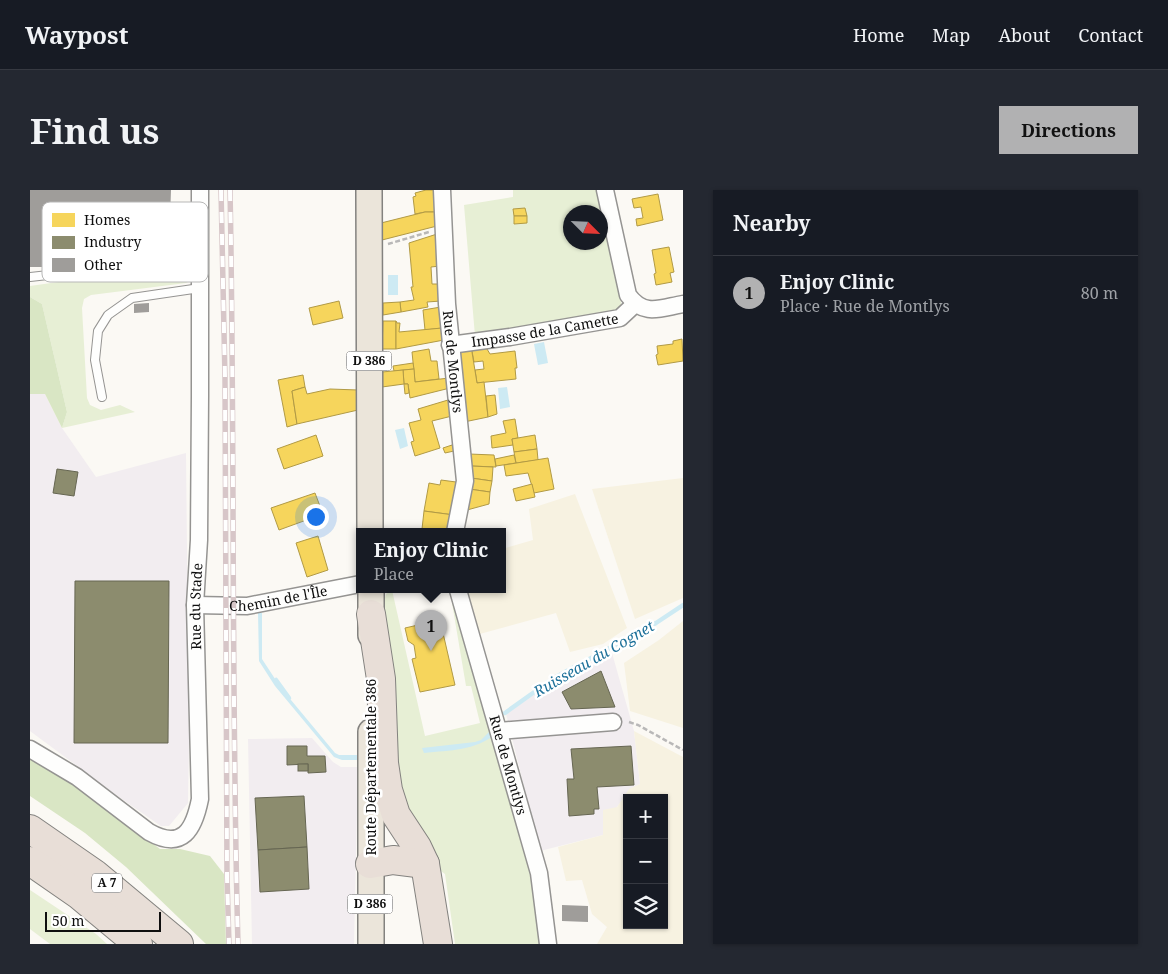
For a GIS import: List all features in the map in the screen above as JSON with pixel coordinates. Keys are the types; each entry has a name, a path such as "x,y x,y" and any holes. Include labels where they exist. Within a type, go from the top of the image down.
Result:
{"highway":[{"path":"371,602 381,679 384,763 388,790 396,815 417,847 425,864 438,944"},
{"name":"A 7","path":"30,829 95,874 178,944"},
{"path":"370,864 394,860 425,864"},
{"name":"A 7","path":"30,861 79,895 138,944"}],"main road":[{"name":"D 386","path":"368,190 370,528"},
{"name":"Route Départementale 386","path":"371,602 371,944"}],"street":[{"name":"Rue de Montlys","path":"442,190 445,228 446,304 465,482 456,528"},
{"path":"605,190 628,294 635,304 648,311 683,304"},
{"name":"Rue du Stade","path":"30,748 77,777 160,838 172,839 183,837 192,827 200,799 195,605 199,540 200,282"},
{"name":"Impasse de la Camette","path":"450,345 510,337 620,318 635,304"},
{"name":"Chemin de l'Île","path":"195,605 247,606 356,585"},
{"name":"Rue de Montlys","path":"459,593 539,873 548,944"},
{"path":"498,731 613,722"}],"lane":[{"path":"102,397 94,360 98,331 108,315 132,298 200,288"}],"path":[{"path":"369,249 445,228"},
{"path":"613,722 630,722 638,725 683,750"}],"shaded area":[{"path":"30,394 45,394 62,428 96,477 186,453 188,803 169,826 161,826 30,731"},
{"path":"683,478 683,598 635,619 592,489"},
{"path":"575,494 627,628 603,644 570,652 556,613 476,635 465,593 506,593 506,548 533,540 529,509"},
{"path":"683,621 683,728 630,711 624,663 659,640"},
{"path":"612,653 634,731 640,784 629,790 626,794 623,794 623,798 603,835 540,851 506,714 560,677"},
{"path":"634,731 683,757 683,944 597,944 607,927 592,914 582,880 566,881 558,847 603,835 603,810 617,807 623,798 623,929 668,929 668,794 626,794 629,789 640,784"},
{"path":"312,738 333,762 341,767 358,767 354,944 252,944 248,739"}],"green space":[{"path":"513,190 596,190 600,205 563,205 563,250 608,250 608,234 622,308 617,313 475,336 464,205 513,197"},
{"path":"58,282 188,282 91,295 84,299 82,308 87,398 90,405 101,410 120,405 135,412 62,428 67,412 42,304 30,297 30,286"},
{"path":"30,297 42,304 67,412 62,428 45,394 30,394"},
{"path":"393,593 425,736 480,723 471,686 466,686 452,603 455,603 533,875 542,944 455,944 445,874 437,868 398,797 382,609 386,594"},
{"path":"30,756 76,785 160,849 180,849 210,856 224,874 226,944 206,944 126,867 85,833 30,796"},
{"path":"30,890 96,934 107,944 50,944 30,929"}],"water":[{"path":"388,275 398,275 398,295 388,295"},
{"path":"544,342 548,363 538,365 534,344"},
{"path":"507,387 510,407 500,409 498,388"},
{"path":"404,428 408,446 400,449 395,430"},
{"path":"258,613 262,613 262,659 281,688 335,753 339,755 359,755 359,760 342,760 334,757 275,686 259,661"},
{"path":"494,727 496,734 488,740 471,747 424,753 422,748 475,742 481,740"}],"building: Homes":[{"path":"434,190 436,212 415,214 413,197 416,196 415,193"},
{"path":"658,194 663,220 637,226 636,219 643,218 641,207 634,208 632,199"},
{"path":"525,208 527,216 514,216 513,209"},
{"path":"425,212 436,212 437,226 382,240 381,223"},
{"path":"514,216 527,216 527,223 514,224"},
{"path":"437,234 440,266 431,267 432,284 441,284 441,301 427,302 428,307 401,312 400,302 414,300 411,287 413,287 409,243"},
{"path":"669,247 674,272 670,273 672,282 656,285 652,250"},
{"path":"339,301 343,318 313,325 309,308"},
{"path":"400,302 401,312 383,315 383,303"},
{"path":"441,307 442,328 425,330 423,310"},
{"path":"383,321 396,321 396,349 382,349"},
{"path":"396,321 400,323 399,332 442,328 444,340 396,349"},
{"path":"682,339 683,361 658,365 657,346 673,344 673,341"},
{"path":"484,344 490,354 515,351 516,379 477,383 475,370 484,369 483,361 474,362 471,346"},
{"path":"471,346 477,383 484,382 488,417 464,422 454,349"},
{"path":"429,349 431,361 437,361 439,379 415,382 412,352"},
{"path":"413,363 414,369 394,371 393,366"},
{"path":"414,369 415,382 449,378 450,388 410,398 408,384 404,384 403,370"},
{"path":"403,370 404,384 382,387 382,372"},
{"path":"303,375 305,387 292,391 297,424 287,427 278,380"},
{"path":"404,384 408,384 409,393 405,394"},
{"path":"305,387 307,394 330,389 358,390 358,410 297,424 292,391"},
{"path":"495,395 497,414 488,417 486,396"},
{"path":"448,400 452,416 432,421 440,448 415,456 411,442 414,441 409,423 421,420 418,409"},
{"path":"515,419 518,438 512,439 513,445 492,448 491,436 506,433 503,421"},
{"path":"316,435 323,456 284,469 277,449"},
{"path":"535,435 537,449 514,452 512,439"},
{"path":"452,445 454,451 445,453 443,448"},
{"path":"537,449 538,460 516,463 514,452"},
{"path":"469,454 494,455 496,467 471,466"},
{"path":"514,455 516,463 496,466 495,459"},
{"path":"548,458 554,489 534,493 528,473 506,476 504,465"},
{"path":"471,466 493,467 492,481 471,478"},
{"path":"471,478 492,481 490,492 469,489"},
{"path":"441,480 456,482 454,515 424,511 429,483 440,485"},
{"path":"532,484 535,497 516,501 513,489"},
{"path":"469,489 490,492 489,504 467,510"},
{"path":"315,493 323,514 279,530 271,508"},
{"path":"424,511 454,515 450,528 422,528"},
{"path":"318,536 328,570 307,577 296,543"},
{"path":"440,620 455,685 420,692 412,659 416,658 414,645 408,641 405,628"}],"building: Industry":[{"path":"57,469 78,472 74,496 53,493"},
{"path":"75,581 169,581 168,743 74,743"},
{"path":"601,671 615,707 571,709 562,692"},
{"path":"287,746 307,746 307,756 325,756 326,772 308,773 308,764 287,765"},
{"path":"631,746 634,785 597,787 599,809 594,809 594,814 569,816 567,779 574,779 571,749"},
{"path":"298,764 308,764 308,771 298,771"},
{"path":"304,796 307,847 258,850 255,798"},
{"path":"307,847 309,889 260,892 258,850"}],"building: Other":[{"path":"30,190 171,190 171,202 42,202 42,267 30,267"},
{"path":"149,303 149,312 134,313 134,304"},
{"path":"562,905 588,906 588,922 562,921"}],"waterway":[{"name":"Ruisseau du Cognet","path":"505,713 554,678 656,623 683,605"},
{"path":"276,680 289,698"}],"railway":[{"path":"221,190 225,378 227,877 229,944"},
{"path":"230,190 238,944"}],"place":[{"name":"Enjoy Clinic","path":"431,651"}]}
